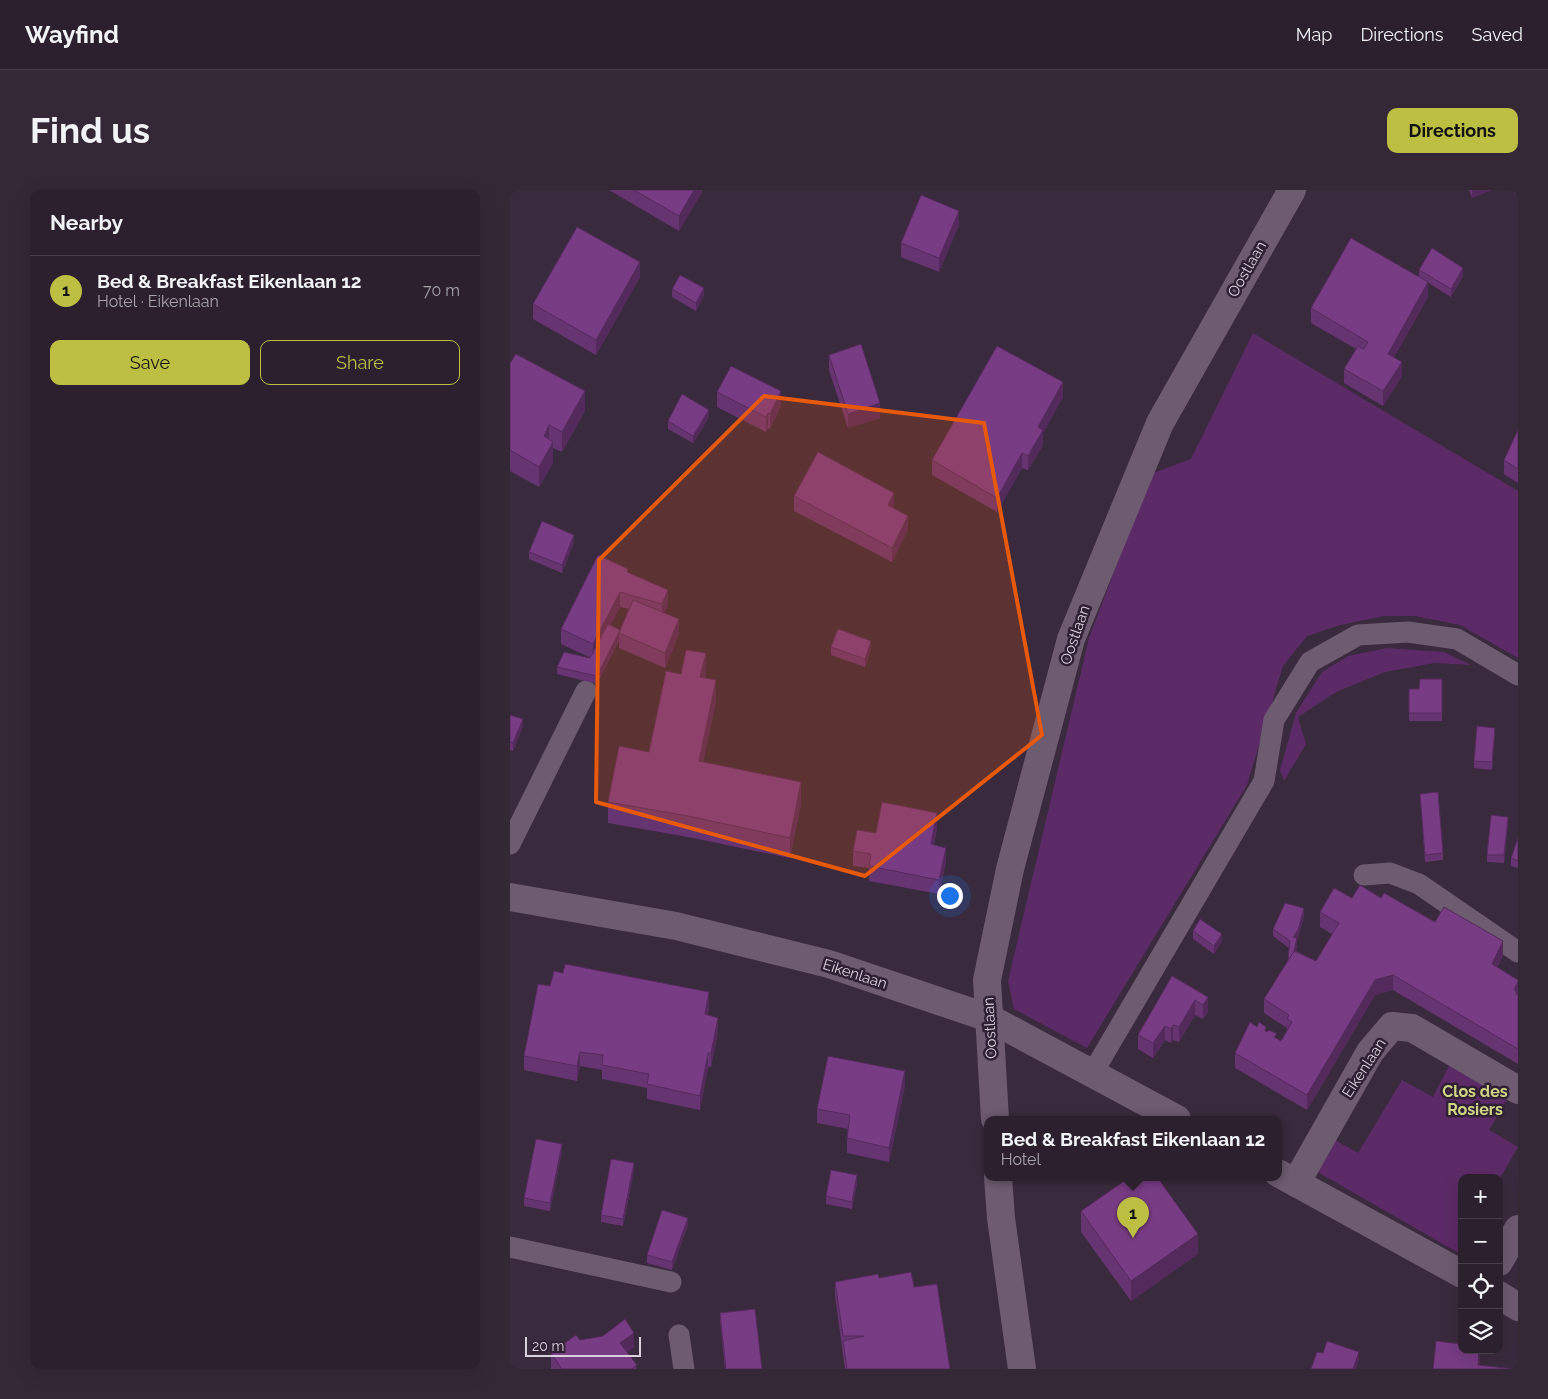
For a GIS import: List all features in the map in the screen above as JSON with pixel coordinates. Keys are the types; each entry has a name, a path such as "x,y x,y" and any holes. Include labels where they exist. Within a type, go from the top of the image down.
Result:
{"street":[{"name":"Oostlaan","path":"995,1116 987,980 1008,878 1071,639 1160,422 1292,190"},
{"name":"Eikenlaan","path":"510,897 676,926 829,964 989,1018 1171,1116"},
{"name":"Eikenlaan","path":"1458,1272 1287,1178 1370,1052 1392,1026 1412,1028 1518,1090"},
{"path":"998,1181 1001,1218 1022,1369"},
{"path":"1503,1255 1518,1229"},
{"path":"1503,1298 1518,1307"}],"lane":[{"path":"1092,1074 1264,781 1274,720 1310,662 1358,635 1408,632 1457,639 1518,675"},
{"path":"510,844 586,691"},
{"path":"1364,875 1390,873 1419,884 1518,952"},
{"path":"510,1247 671,1282"},
{"path":"679,1335 684,1369"}],"highlighted area":[{"path":"764,396 984,423 1042,735 865,876 596,802 599,560"}],"shaded area":[{"path":"1253,333 1518,491 1518,658 1460,625 1415,616 1384,616 1340,625 1307,636 1283,666 1247,785 1087,1048 1014,1009 1008,981 1089,638 1151,474 1191,459"},
{"path":"1387,648 1444,652 1471,665 1434,663 1385,672 1336,692 1298,717 1306,744 1284,781 1280,770 1296,713 1322,672 1348,656"},
{"path":"1449,1066 1507,1099 1489,1130 1518,1147 1502,1174 1458,1174 1458,1253 1316,1171 1333,1139 1358,1153 1402,1080 1433,1097"}],"building":[{"path":"634,190 694,190 679,216"},
{"path":"921,195 959,211 939,258 901,243"},
{"path":"577,227 640,262 596,340 533,304"},
{"path":"1351,238 1428,282 1388,354 1402,362 1383,391 1344,369 1358,346 1364,349 1368,342 1311,308"},
{"path":"1432,248 1463,268 1451,289 1419,270"},
{"path":"680,275 704,288 696,303 672,289"},
{"path":"861,344 880,403 848,414 829,355"},
{"path":"997,346 1063,382 1038,427 1043,430 1028,456 1022,453 997,498 932,460"},
{"path":"516,354 585,391 562,432 549,425 544,436 553,442 539,467 510,450 510,363"},
{"path":"731,366 781,391 770,414 768,413 766,417 717,392"},
{"path":"682,394 709,410 693,436 668,421"},
{"path":"1518,430 1518,469 1504,460"},
{"path":"818,452 894,493 888,505 908,516 892,548 794,496"},
{"path":"542,521 574,535 562,565 529,552"},
{"path":"598,555 628,569 627,572 668,590 662,604 620,592 593,644 561,629"},
{"path":"633,600 679,619 665,653 619,633"},
{"path":"608,624 620,630 597,676 557,667 564,652 590,658"},
{"path":"838,629 871,641 865,659 831,647"},
{"path":"686,650 706,653 700,677 716,680 699,761 801,782 790,838 688,816 608,802 619,746 649,752 666,671 681,674"},
{"path":"1420,679 1442,679 1442,713 1409,713 1409,689 1419,689"},
{"path":"510,715 523,719 513,743 510,742"},
{"path":"1477,726 1495,728 1492,762 1474,761"},
{"path":"1438,792 1443,853 1425,855 1420,794"},
{"path":"882,802 937,813 931,844 946,848 939,880 869,866 871,854 853,851 857,830 876,833"},
{"path":"1491,815 1508,817 1504,855 1487,855"},
{"path":"1518,838 1518,861 1511,858"},
{"path":"1360,885 1381,898 1384,893 1435,922 1444,907 1503,941 1492,964 1518,980 1514,990 1518,995 1518,1049 1393,975 1375,980 1307,1095 1235,1053 1250,1022 1257,1027 1259,1022 1266,1027 1265,1031 1269,1030 1277,1034 1274,1037 1281,1041 1292,1022 1287,1019 1289,1015 1264,999 1294,951 1316,961 1339,923 1320,912 1334,888 1352,898"},
{"path":"1285,903 1304,908 1298,930 1293,937 1297,938 1294,951 1289,959 1290,941 1273,929"},
{"path":"1200,919 1222,934 1214,946 1193,931"},
{"path":"565,964 709,992 705,1014 718,1018 711,1053 708,1053 700,1096 647,1084 649,1074 602,1065 603,1055 580,1052 577,1066 524,1056 538,984 550,986 554,971 563,973"},
{"path":"1172,976 1208,997 1203,1005 1195,1000 1179,1027 1173,1025 1171,1029 1165,1026 1153,1043 1138,1035"},
{"path":"828,1056 905,1071 889,1148 847,1138 850,1115 817,1109"},
{"path":"536,1139 562,1144 550,1203 524,1198"},
{"path":"611,1159 634,1163 623,1219 601,1215"},
{"path":"831,1170 857,1175 852,1202 826,1196"},
{"path":"1124,1181 1160,1181 1198,1234 1131,1281 1081,1211"},
{"path":"662,1210 688,1218 672,1262 647,1255"},
{"path":"911,1272 914,1287 937,1284 950,1369 847,1369 843,1341 864,1336 843,1336 835,1282 878,1274 879,1278"},
{"path":"755,1309 762,1369 726,1369 720,1313"},
{"path":"625,1319 634,1333 620,1343 637,1365 632,1369 562,1369 551,1353 576,1335 580,1340 603,1336"},
{"path":"1327,1341 1359,1352 1353,1369 1311,1369 1317,1352 1323,1353"},
{"path":"1436,1341 1458,1344 1458,1354 1479,1354 1478,1365 1514,1369 1433,1369"}],"place":[{"name":"Bed & Breakfast Eikenlaan 12","path":"1133,1238"}],"district":[{"name":"Clos des Rosiers","path":"1475,1100"}]}
